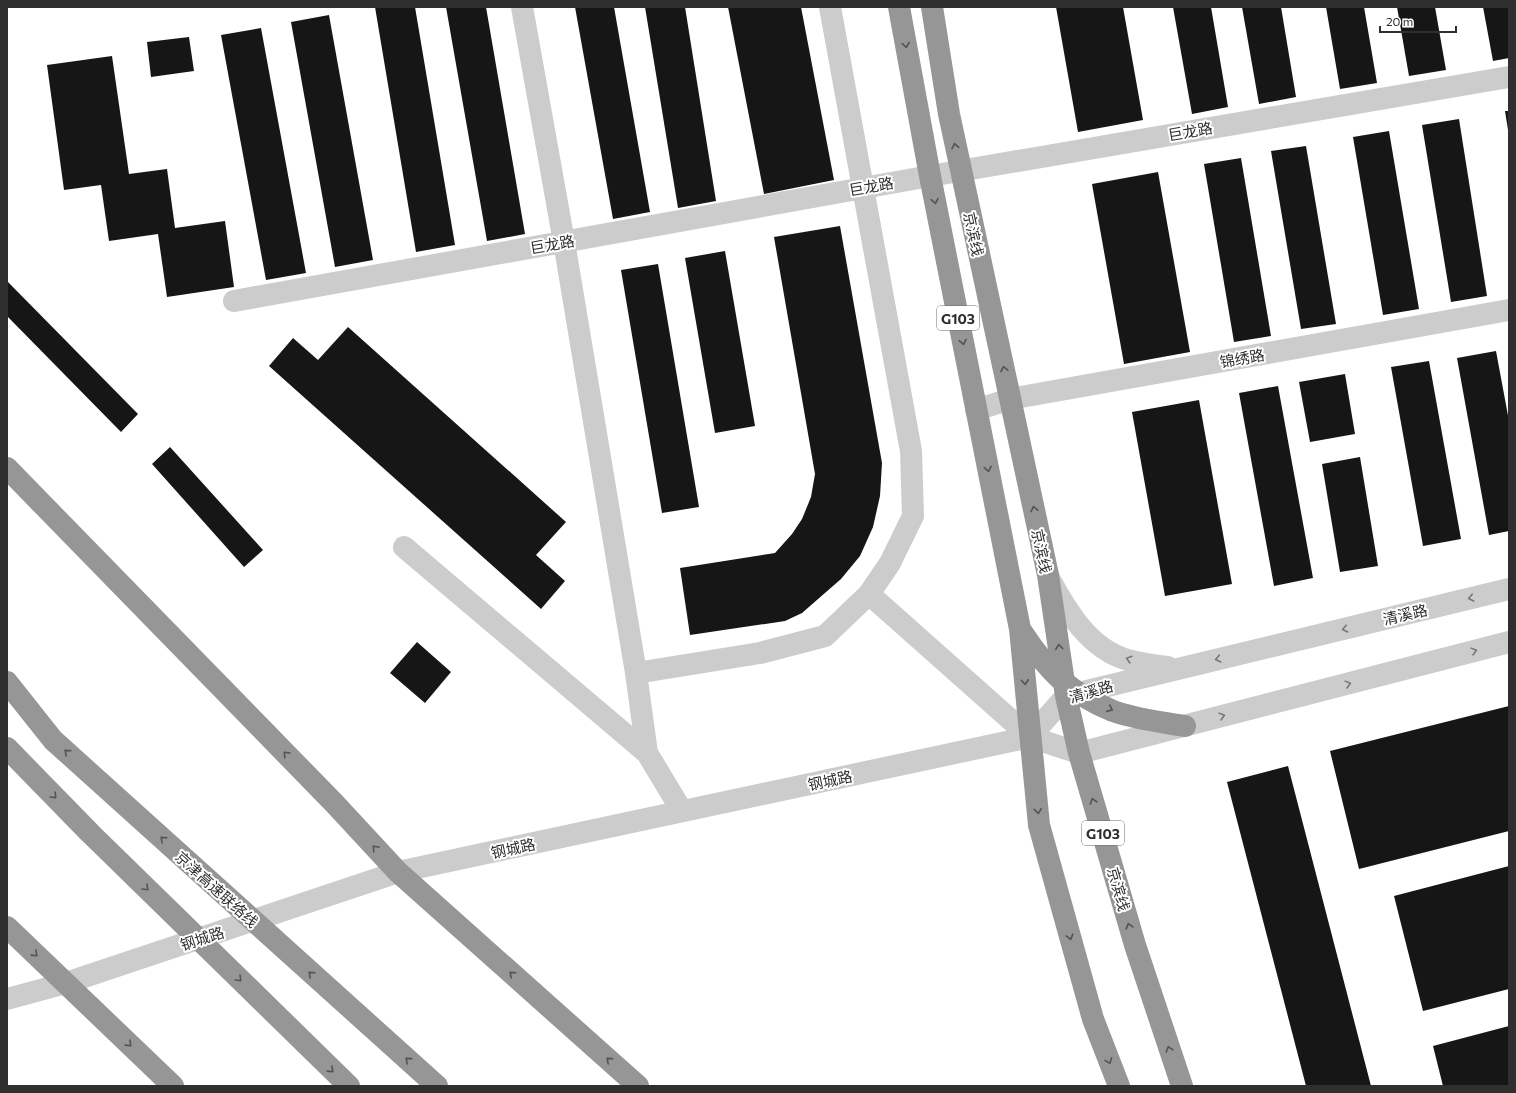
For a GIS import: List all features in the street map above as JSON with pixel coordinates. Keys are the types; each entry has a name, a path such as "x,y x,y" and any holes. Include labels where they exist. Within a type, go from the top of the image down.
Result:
{"highway":[{"name":"G103","path":"899,7 930,176 1020,629 1039,825 1093,1019 1119,1086"},
{"name":"京滨线","path":"932,7 949,114 960,171 1048,575 1079,753 1135,945 1182,1086"},
{"path":"7,468 328,797 398,872 638,1086"},
{"path":"1020,629 1042,661 1069,691 1113,711 1184,726"},
{"name":"京津高速联络线","path":"7,682 53,740 437,1086"},
{"path":"7,748 90,833 349,1086"},
{"path":"7,927 173,1086"}],"street":[{"path":"522,7 564,242 636,673 647,753"},
{"path":"636,673 760,653 825,636 869,594 890,563 913,516 911,451 830,7"},
{"name":"巨龙路","path":"234,301 930,176 1509,77"},
{"name":"锦绣路","path":"976,410 1010,399 1509,310"},
{"path":"404,547 647,753 682,812"},
{"path":"1048,575 1075,622 1089,637 1127,660 1181,668"},
{"name":"清溪路","path":"1030,737 1069,691 1181,668 1509,589"},
{"path":"869,594 1030,737 1079,753 1509,642"},
{"name":"钢城路","path":"7,999 66,983 398,872 1030,737"}],"building":[{"path":"375,7 415,7 455,245 416,252"},
{"path":"446,7 486,7 525,234 487,241"},
{"path":"575,7 614,7 650,212 613,219"},
{"path":"645,7 685,7 716,201 678,208"},
{"path":"728,7 801,7 834,180 764,194"},
{"path":"1056,7 1123,7 1143,120 1078,132"},
{"path":"1173,7 1211,7 1228,107 1192,114"},
{"path":"1242,7 1281,7 1296,97 1259,104"},
{"path":"1326,7 1364,7 1377,83 1340,89"},
{"path":"1397,7 1435,7 1446,70 1409,76"},
{"path":"1483,7 1509,7 1509,58 1493,61"},
{"path":"329,15 373,260 335,267 291,22"},
{"path":"261,28 306,273 266,280 221,35"},
{"path":"189,37 194,71 151,77 147,42"},
{"path":"112,56 129,174 167,169 175,228 225,221 234,287 167,297 158,234 109,241 101,185 64,190 47,65"},
{"path":"1505,111 1509,111 1509,130 1508,130"},
{"path":"1459,119 1487,296 1451,302 1422,125"},
{"path":"1389,131 1419,309 1383,315 1353,137"},
{"path":"1306,146 1336,324 1301,329 1271,151"},
{"path":"1241,158 1271,336 1234,342 1204,164"},
{"path":"1158,172 1190,352 1124,364 1092,184"},
{"path":"840,226 882,463 880,496 873,527 860,556 841,579 802,613 785,621 690,635 680,568 775,553 792,534 802,519 811,497 815,474 774,237"},
{"path":"725,251 755,426 715,433 685,258"},
{"path":"658,264 699,507 662,513 621,270"},
{"path":"7,281 138,414 121,432 7,316"},
{"path":"348,327 566,522 536,555 565,581 541,609 269,366 293,338 318,360"},
{"path":"1496,351 1509,421 1509,531 1489,535 1457,358"},
{"path":"1429,361 1461,539 1423,546 1391,367"},
{"path":"1345,374 1355,434 1310,442 1299,382"},
{"path":"1278,386 1313,578 1274,586 1239,393"},
{"path":"1199,400 1232,584 1165,596 1132,412"},
{"path":"170,447 263,550 244,567 152,464"},
{"path":"1360,457 1378,566 1340,572 1322,464"},
{"path":"417,642 451,672 425,703 390,673"},
{"path":"1509,706 1509,831 1359,869 1330,751"},
{"path":"1288,766 1371,1086 1306,1086 1227,782"},
{"path":"1509,866 1509,989 1423,1011 1394,896"},
{"path":"1509,1026 1509,1086 1443,1086 1433,1046"}]}
